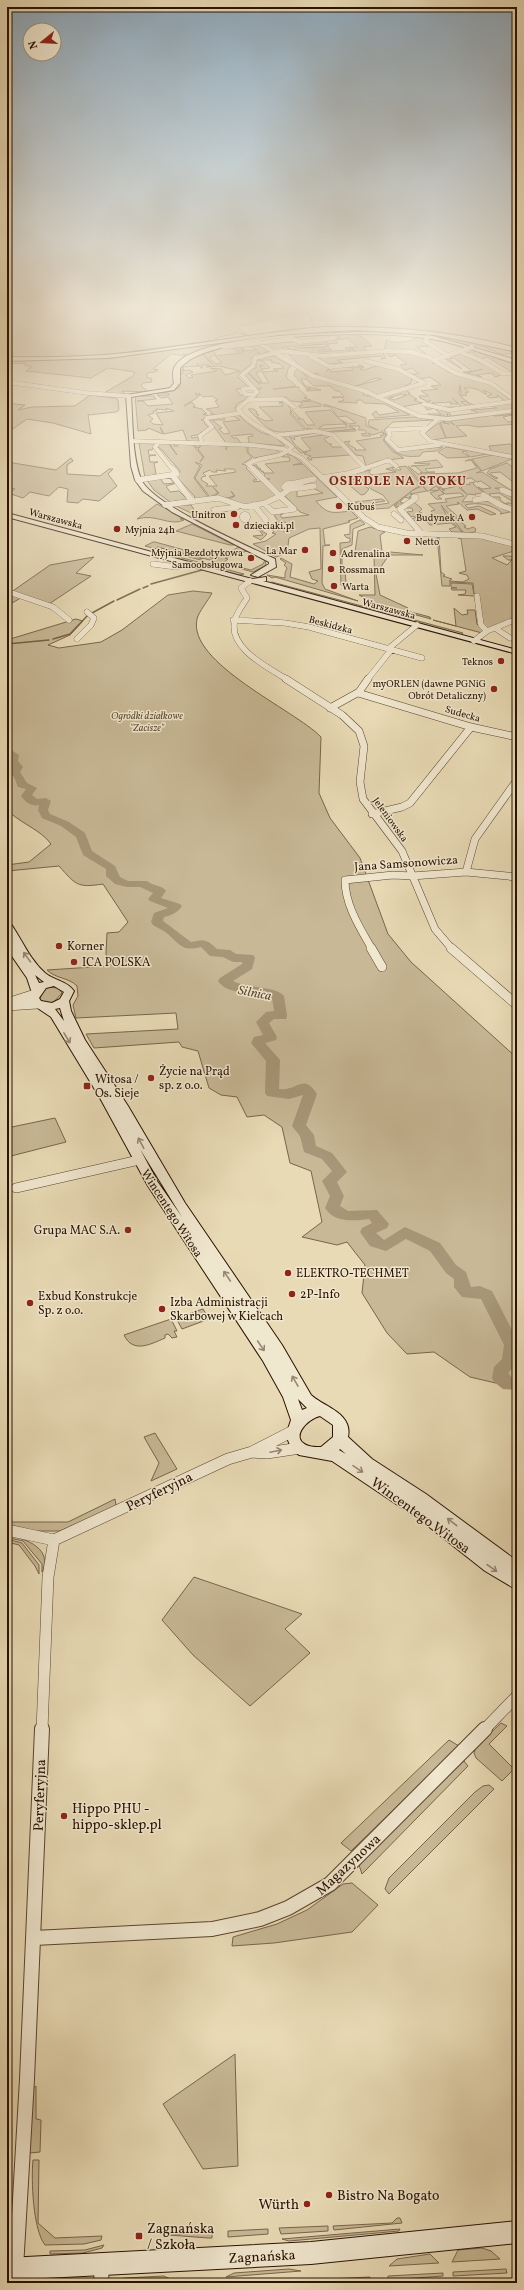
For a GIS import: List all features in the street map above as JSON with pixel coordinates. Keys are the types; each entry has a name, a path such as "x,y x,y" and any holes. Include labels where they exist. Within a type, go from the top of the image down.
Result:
{"main road":[{"path":"131,412 134,466 138,480 150,494 165,505 272,561 273,564 270,568 255,578"},
{"name":"Warszawska","path":"7,515 99,540 167,555 255,578 476,638 517,652"},
{"name":"Warszawska","path":"255,578 417,625 517,646"},
{"path":"7,926 28,959 43,977 54,983"},
{"name":"Wincentego Witosa","path":"7,942 32,978 38,999 55,1015 97,1084 139,1160 268,1357 290,1396 296,1426"},
{"path":"54,983 42,986 38,999 59,1005 64,1001"},
{"name":"Wincentego Witosa","path":"54,983 64,986 68,991 64,1001 65,1010 71,1024 127,1114 151,1161 278,1351 302,1393 311,1404 320,1410"},
{"path":"320,1410 326,1412 337,1420 340,1427 340,1438 323,1454 310,1453 300,1448 294,1438 296,1426 302,1415 320,1410"},
{"name":"Wincentego Witosa","path":"340,1438 357,1454 421,1498 485,1548 517,1569"},
{"name":"Wincentego Witosa","path":"323,1454 335,1455 354,1467 428,1517 490,1566 517,1583"},
{"name":"Zagnańska","path":"11,2268 102,2274 472,2235 517,2232"}],"street":[{"path":"408,412 438,419 464,418 505,412"},
{"path":"202,440 200,436 212,427 206,420 207,418 241,413 254,427 280,435 313,431 333,434 365,468"},
{"path":"438,419 422,434 432,443 516,457"},
{"path":"427,428 387,430 390,435 387,439 395,449 401,450 441,445"},
{"path":"265,504 273,512 294,509 248,464 255,458 277,456 289,451 292,447 280,435"},
{"path":"132,441 159,442 202,440 259,445 289,451 301,457 373,525 397,532 478,536 517,545"},
{"path":"159,442 155,447 176,472 173,476"},
{"path":"390,443 401,442"},
{"path":"322,478 360,470 396,466 390,460 360,470"},
{"path":"138,480 173,476"},
{"path":"173,476 192,501"},
{"path":"290,489 284,486 314,479"},
{"path":"296,483 301,485 301,488"},
{"path":"214,510 237,506 265,504 290,489 314,486"},
{"path":"502,490 517,496"},
{"path":"474,499 485,496 504,507 517,511"},
{"path":"414,497 416,497 415,500 401,508 403,513 422,534"},
{"path":"165,505 222,498 230,500 237,506 243,515"},
{"path":"271,501 275,502 283,511"},
{"path":"254,505 266,520"},
{"path":"401,520 395,514 403,513"},
{"path":"153,564 177,567"},
{"path":"234,620 247,598 241,588 255,578"},
{"path":"9,592 54,607 69,620"},
{"path":"477,596 481,625 487,631"},
{"path":"77,639 91,625 94,618 87,612"},
{"path":"476,638 487,631 517,619"},
{"name":"Beskidzka","path":"234,620 285,623 309,627 422,658"},
{"name":"Jeleniowska","path":"234,620 233,632 248,654 350,721 362,737 364,746 360,789 363,799 372,814 402,851 430,919 441,938 456,954 517,1005"},
{"path":"330,708 358,693 390,649 417,625"},
{"path":"495,628 510,638"},
{"name":"Sudecka","path":"358,693 471,727 517,737"},
{"path":"372,814 402,807 410,803 471,727"},
{"path":"466,872 475,839 517,780"},
{"name":"Jana Samsonowicza","path":"382,967 362,931 344,886 345,880 393,875 412,876 466,872 517,877"},
{"path":"7,1002 38,999"},
{"path":"7,1006 38,999"},
{"path":"16,1188 139,1160"},
{"name":"Peryferyjna","path":"11,2268 34,1938 48,1577 54,1540 212,1465 252,1452 296,1426"},
{"name":"Peryferyjna","path":"252,1452 267,1453 300,1448"},
{"path":"7,1530 54,1540"},
{"name":"Magazynowa","path":"34,1938 212,1929 236,1926 276,1915 305,1902 330,1884 469,1746 517,1696"}],"green space":[{"path":"7,412 116,412 88,415 91,434 53,423 27,419 7,433"},
{"path":"136,412 153,412 154,413 148,415 153,419 150,421 153,424 163,425 156,413 205,412 207,414 203,414 209,416 201,420 206,421 204,423 208,427 211,427 200,433 202,434 191,436 192,438 198,437 199,442 187,441 183,430 164,434 160,427 163,434 148,428 147,430 138,431"},
{"path":"212,412 238,413 212,415 214,414 210,414"},
{"path":"251,412 257,412 256,414 259,415 257,417 265,421 273,420 264,412 290,412 290,414 305,430 278,432 272,430"},
{"path":"294,412 300,418 298,419 303,419 307,425 315,425 305,412 332,412 345,424 347,425 341,420 349,424 356,423 346,416 338,417 334,412 348,412 366,418 366,426 378,430 368,425 369,420 413,417 434,420 393,422 384,430 387,436 386,435 383,440 392,451 404,458 379,461 366,466 363,456 356,455 344,442 350,441 348,444 356,449 355,450 366,450 356,441 382,437 380,435 384,435 382,432 373,435 368,433 371,436 363,436 361,434 367,433 364,430 358,430 360,427 359,426 349,426 355,429 325,432 307,428 308,431 291,413","holes":["345,424 347,427 321,429 319,428 324,425"]},
{"path":"375,412 379,415 404,412 410,415 375,418 372,414"},
{"path":"439,412 449,412 451,416 478,413 475,412 495,412 449,418 447,413 448,418 443,415 432,417 428,414 441,414"},
{"path":"517,412 517,414 503,417 508,422 517,421 517,424 478,427 467,425 456,426 467,436 446,438 440,422 449,424 442,422 447,421 455,425 450,421"},
{"path":"232,415 239,415 256,429 265,434 273,435 285,446 249,443 248,437 253,436 252,434 231,436 233,438 237,438 241,443 226,443 209,420 223,417 225,420 212,420 222,428 219,429 224,434 230,433 223,422 240,420"},
{"path":"439,423 446,438 432,440 425,433"},
{"path":"355,429 356,431 329,432"},
{"path":"315,433 294,437 295,440 289,436 296,446 304,452 311,450 301,438 323,435 321,433 330,436 324,439 329,444 332,444 330,445 332,447 345,447 364,467 345,473 362,467 350,455 311,458 312,460 309,460 307,458 311,456 304,454 307,452 301,453 283,436"},
{"path":"385,439 398,451 443,447 436,451 423,452 420,456 404,456 395,452 384,440"},
{"path":"139,443 155,444 152,450 148,450 149,455 156,455 149,456 150,462 158,462 154,463 156,474 145,478"},
{"path":"161,443 168,443 177,455 169,443 175,444 174,446 178,446 175,443 195,444 193,445 203,457 200,462 204,457 198,449 201,446 197,448 195,446 196,444 226,446 226,450 228,445 247,447 247,452 252,458 242,464 248,466 246,468 257,480 253,480 254,482 261,481 276,495 264,503 237,505 229,499 235,496 231,491 234,496 227,498 212,497 219,493 213,487 218,493 210,497 195,478 202,465 195,462 200,466 194,478 209,498 194,499 195,497 176,476 179,475 180,471 161,449 156,446","holes":["224,469 234,469 236,472 209,476 217,486 206,486 208,484 201,480 202,477 206,476 203,473 210,470 212,472 217,472 216,470 226,471"]},
{"path":"510,444 517,449 517,455 491,451 489,446"},
{"path":"251,446 277,450 280,453 254,458 248,452 248,447"},
{"path":"446,447 488,454 470,457 465,451 462,452 469,457 447,458 438,452"},
{"path":"286,454 293,456 302,463 293,465 303,464 337,497 316,501 320,506 331,512 351,511 358,518 348,521 350,522 323,529 325,545 330,545 323,546 322,583 325,589 358,601 275,577 272,578 267,575 285,578 287,568 284,565 286,563 280,559 281,558 292,564 290,577 314,584 318,581 312,579 309,572 321,569 320,528 309,529 289,538 287,553 276,557 253,544 266,541 276,534 272,533 274,532 271,529 260,530 267,534 261,540 253,536 263,535 259,530 256,530 258,529 256,526 246,527 265,524 276,527 278,531 283,529 284,532 294,530 285,522 278,523 274,515 282,512 283,514 280,515 282,518 309,515 300,512 285,496 290,490 297,490 297,497 323,493 304,483 310,478 284,483 282,486 286,490 282,493 279,492 265,480 270,479 264,478 264,473 274,473 265,464 290,461 289,457 282,457"},
{"path":"493,455 512,459 482,471 472,459"},
{"path":"71,458 73,461 67,465 67,474 100,476 109,469 113,469 108,474 117,486 99,501 83,499 78,503 67,502 68,489 59,487 49,496 30,492 23,498 8,493 15,489 7,487 7,462 56,470"},
{"path":"471,459 481,471 476,473 482,472 517,494 501,488 495,488 517,496 515,503 499,493 489,494 492,497 500,497 500,500 510,507 506,503 513,503 517,510 501,504 478,487 482,489 491,488 481,481 477,482 471,478 454,481 454,483 440,485 442,486 439,487 444,489 457,486 456,484 463,484 459,488 467,494 461,488 465,484 470,485 469,483 475,482 473,484 484,493 475,494 476,495 468,494 462,502 487,501 510,512 500,514 502,513 489,506 479,504 465,505 468,508 479,506 496,514 491,515 477,509 467,510 458,502 457,503 459,504 446,506 456,515 456,518 466,526 464,527 468,529 473,527 476,529 475,532 467,533 463,532 441,505 447,516 462,532 452,532 449,529 456,527 451,523 430,525 423,518 414,521 412,519 417,517 409,516 410,515 407,512 413,511 412,508 406,508 414,502 422,509 419,512 422,513 419,513 422,516 434,515 431,511 435,510 428,504 447,502 445,499 464,496 460,493 445,494 442,491 445,490 440,489 433,481 430,481 435,486 430,490 436,486 444,494 438,496 442,499 436,499 430,493 439,490 427,491 408,466 418,474 458,473 477,468 471,460 465,461"},
{"path":"437,460 443,467 425,469 428,472 435,472 420,473 422,472 415,466 411,466 428,465 430,464 414,463"},
{"path":"507,463 517,470 517,485 500,472 490,473 498,478 496,479 487,473 490,469"},
{"path":"253,465 257,465 257,467 261,469 260,470 264,472 263,473"},
{"path":"406,466 421,485 389,508 361,510 355,502 382,499 385,501 373,503 376,505 389,503 383,495 371,489 356,473 371,470 369,472 371,475 396,472 386,469 394,467 392,468 394,470 401,470 399,467"},
{"path":"351,475 357,477 355,479 369,489 365,494 361,495 348,484 356,482 351,477 346,477"},
{"path":"169,477 177,483 166,486 170,492 179,491 186,498 190,499 170,502 154,490 146,479 160,478 164,484 174,483"},
{"path":"422,486 427,491 410,494 413,495 409,497 412,499 405,497 413,490"},
{"path":"402,499 400,502 406,504 397,504 395,506 399,506 396,508 394,505"},
{"path":"157,504 183,518 180,519 184,520 173,522 150,518 137,519"},
{"path":"174,505 191,505 197,514 203,513 206,516 204,513 215,512 217,514 216,512 230,510 204,519"},
{"path":"360,520 365,524 353,529 352,545 342,549 342,569 345,569 346,584 341,585 340,543 350,542 350,538 347,538 344,535 350,534 350,525"},
{"path":"278,523 282,528 278,529"},
{"path":"192,524 234,545 176,531"},
{"path":"370,527 385,532 380,535 382,551 386,554 390,554 390,552 423,555 389,555 376,574 380,595 408,608 407,611 430,617 431,619 376,604 359,595 375,595 374,555 355,552 358,531"},
{"path":"437,537 439,537 441,572 445,575 443,576 452,579 449,581 463,582 469,579 467,575 459,573 466,571 461,539 458,538 476,537 517,547 517,550 492,558 507,565 511,561 503,556 510,556 517,559 517,594 515,595 517,596 517,601 512,603 517,605 517,618 487,630 482,625 474,596 458,595 465,594 466,590 452,590 451,588 457,588 451,587 451,583 472,584 474,594 473,583 450,582 450,586 442,586"},
{"path":"153,542 214,558 210,560 157,547 203,559 201,560 145,546"},
{"path":"239,547 247,551 225,558 228,559 223,563 251,570 263,564 265,560 266,565 253,572 212,561"},
{"path":"171,555 244,574 239,575 167,556"},
{"path":"94,557 76,573 91,576 49,604 24,596 7,606 7,595 50,565"},
{"path":"272,582 463,633 460,636 268,584"},
{"name":"Ogródki działkowe \"Zacisze\"","path":"193,591 212,593 197,619 198,636 208,652 225,669 308,726 321,737 319,793 330,818 360,858 388,934 411,962 517,1058 517,1388 470,1377 434,1352 407,1354 387,1333 362,1293 365,1265 347,1242 337,1245 302,1237 322,1222 311,1171 290,1163 282,1127 264,1115 247,1117 237,1097 221,1095 209,1088 198,1051 182,1047 179,1042 94,1048 86,1034 178,1029 176,1013 76,1018 73,1005 78,996 77,986 47,970 109,966 106,954 107,933 119,932 128,922 103,884 88,886 78,884 59,866 7,871 7,865 29,862 51,844 42,835 7,810 7,648 10,646 7,645 7,640 76,619 83,621 70,635 48,645 59,648 101,642 122,630 168,595"},
{"path":"454,608 462,615 468,614 467,610 475,610 477,624 484,631 482,633 433,620 456,626"},
{"path":"44,988 58,988 62,993 52,1004 40,999"},
{"path":"55,1118 66,1142 7,1157 7,1128"},
{"path":"203,1309 209,1319 182,1329 176,1318"},
{"path":"171,1319 177,1331 174,1331 177,1337 172,1338 168,1334 165,1335 165,1338 154,1343 137,1346 128,1341 124,1335"},
{"path":"155,1433 177,1469 151,1481 159,1463 144,1437"},
{"path":"115,1499 116,1505 112,1508 60,1531 35,1531 7,1524 7,1522 68,1522"},
{"path":"10,1536 24,1540 36,1546 41,1551 44,1557 42,1572 42,1564 23,1541 9,1538"},
{"path":"7,1539 22,1543 39,1565 39,1574 35,1566 19,1545 7,1542"},
{"path":"194,1577 302,1614 285,1629 310,1653 250,1706 193,1655 162,1620"},
{"path":"501,1723 507,1726 489,1744 514,1769 502,1781 476,1758 474,1753 476,1747"},
{"path":"449,1740 459,1746 351,1851 341,1843"},
{"path":"464,1761 468,1766 362,1874 359,1865 459,1764"},
{"path":"489,1785 494,1789 389,1894 385,1889 389,1878 475,1792 483,1786"},
{"path":"352,1883 378,1905 352,1932 274,1943 232,1946 233,1937 277,1924 307,1910 343,1884"},
{"path":"235,2054 238,2166 203,2169 163,2104"},
{"path":"36,2086 36,2119 41,2120 40,2152 30,2153 28,2151 33,2088"},
{"path":"33,2160 39,2160 38,2223 55,2238 102,2236 101,2240 84,2244 45,2245 41,2238 35,2217 32,2180"},
{"path":"397,2218 400,2218 402,2223 334,2230 333,2226 392,2223"},
{"path":"328,2226 328,2231 281,2234 279,2228"},
{"path":"268,2229 268,2234 228,2237 228,2231"},
{"path":"400,2229 399,2231 289,2241 282,2239"},
{"path":"212,2232 212,2238 169,2235"},
{"path":"104,2245 102,2248 83,2253 50,2254 50,2251 85,2250"},
{"path":"482,2248 491,2251 500,2259 452,2262 458,2250"},
{"path":"430,2254 439,2263 389,2266 397,2259"},
{"path":"289,2269 301,2271 226,2277 234,2273"},
{"path":"506,2269 507,2273 453,2276 453,2272"},
{"path":"443,2273 443,2276 388,2280 388,2276"},
{"path":"164,2276 172,2280 115,2282 124,2278"},
{"path":"370,2277 371,2281 328,2283 328,2279"}],"waterway":[{"path":"151,584 202,570"},
{"path":"143,588 148,586"},
{"path":"117,600 140,589"},
{"path":"92,613 114,601"},
{"path":"53,639 70,634 88,615"},
{"path":"7,644 49,640"},
{"name":"Silnica","path":"7,757 11,753 14,755 13,761 18,767 14,772 19,776 22,785 32,788 26,796 35,803 46,801 43,810 46,816 65,824 81,835 87,853 111,868 112,876 127,884 143,883 147,887 160,891 154,899 159,902 176,906 171,911 158,915 157,922 173,932 180,941 190,946 204,943 214,953 226,953 233,958 249,958 248,966 224,981 230,985 243,989 278,996 281,1016 271,1015 262,1022 271,1037 259,1040 258,1043 273,1060 272,1093 289,1095 304,1087 310,1094 299,1126 307,1135 309,1149 327,1156 340,1172 329,1181 337,1196 332,1208 346,1216 372,1214 382,1224 367,1232 375,1242 386,1246 405,1232 435,1247 451,1269 461,1276 462,1287 467,1293 480,1292 487,1295 500,1325 512,1345 510,1361 500,1371 500,1378 509,1384 517,1384"}],"place":[{"name":"Kubuś","path":"339,506"},
{"name":"Unitron","path":"234,514"},
{"name":"Budynek A","path":"472,517"},
{"name":"dzieciaki.pl","path":"236,525"},
{"name":"Myjnia 24h","path":"117,529"},
{"name":"Netto","path":"407,541"},
{"name":"La Mar","path":"305,550"},
{"name":"Adrenalina","path":"333,553"},
{"name":"Myjnia Bezdotykowa Samoobsługowa","path":"251,558"},
{"name":"Rossmann","path":"331,569"},
{"name":"Warta","path":"334,586"},
{"name":"Teknos","path":"501,661"},
{"name":"myORLEN (dawne PGNiG Obrót Detaliczny)","path":"494,689"},
{"name":"Korner","path":"59,946"},
{"name":"ICA POLSKA","path":"74,962"},
{"name":"Życie na Prąd sp. z o.o.","path":"151,1078"},
{"name":"Witosa / Os. Sieje","path":"87,1086"},
{"name":"Grupa MAC S.A.","path":"128,1230"},
{"name":"ELEKTRO-TECHMET","path":"288,1273"},
{"name":"2P-Info","path":"292,1294"},
{"name":"Exbud Konstrukcje Sp. z o.o.","path":"30,1303"},
{"name":"Izba Administracji Skarbowej w Kielcach","path":"162,1309"},
{"name":"Hippo PHU - hippo-sklep.pl","path":"64,1816"},
{"name":"Bistro Na Bogato","path":"329,2195"},
{"name":"Würth","path":"307,2204"},
{"name":"Zagnańska / Szkoła","path":"139,2236"}],"district":[{"name":"OSIEDLE NA STOKU","path":"398,480"}]}
